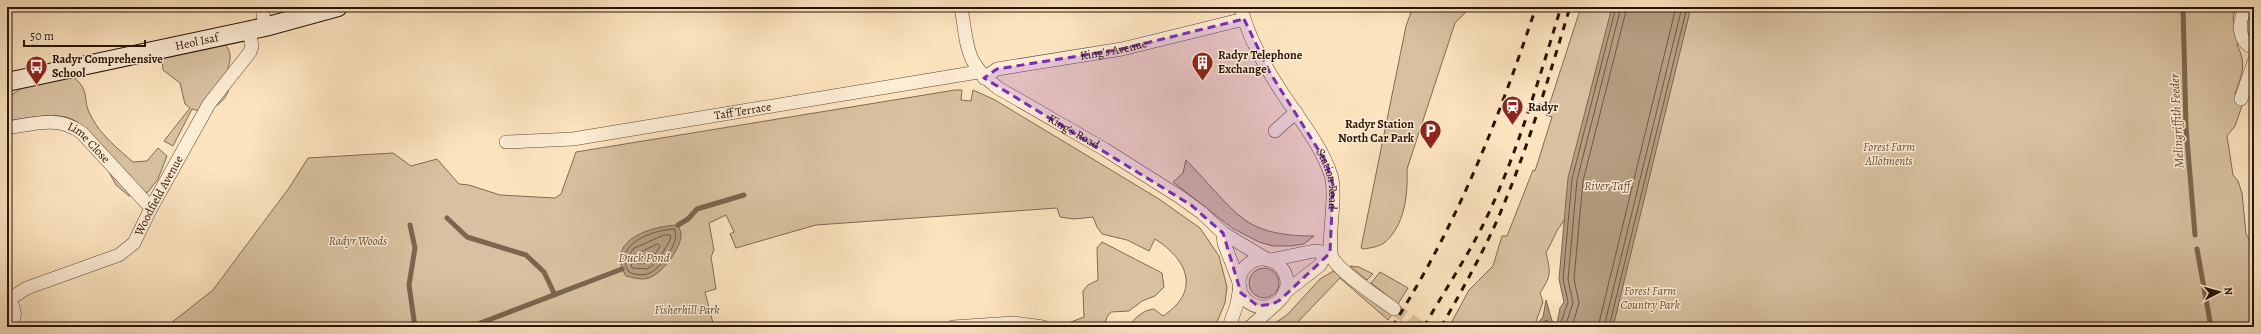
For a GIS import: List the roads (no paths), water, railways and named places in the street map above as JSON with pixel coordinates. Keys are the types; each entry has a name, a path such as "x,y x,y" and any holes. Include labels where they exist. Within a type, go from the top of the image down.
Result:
{"main road":[{"name":"Heol Isaf","path":"7,82 257,29 338,7"}],"street":[{"name":"Woodfield Avenue","path":"8,300 27,288 126,251 134,243 151,208 209,104 250,52 262,7"},
{"path":"961,7 970,55 981,75"},
{"path":"2248,7 2240,19 2240,28 2244,40 2254,48"},
{"name":"King's Avenue","path":"981,75 997,69 1122,49 1243,13"},
{"name":"Station Road","path":"1243,13 1269,71 1326,162 1331,177 1333,204 1328,253"},
{"path":"2241,99 2254,62"},
{"name":"Taff Terrace","path":"506,142 573,139 981,75"},
{"name":"King's Road","path":"981,75 998,88 1104,149 1180,197 1202,213 1223,233 1270,260"},
{"path":"1275,131 1296,112"},
{"name":"Lime Close","path":"7,128 50,122 63,123 73,126 82,133 151,208"},
{"path":"1223,233 1224,243 1246,299 1258,306 1273,304 1320,265 1328,253"},
{"path":"1228,327 1237,304 1239,284 1244,269 1250,263 1257,260 1270,260 1314,251 1328,253 1341,268 1394,309"},
{"path":"1250,327 1282,296 1287,286 1284,272 1280,266 1270,260"},
{"path":"8,300 14,311 14,317 9,327"},
{"path":"953,327 1013,323 1043,327"}],"water":[{"name":"River Taff","path":"1612,7 1691,7 1613,327 1534,327 1543,317 1546,300 1552,321 1557,323 1560,308 1564,302 1559,279 1568,178"},
{"name":"Duck Pond","path":"678,225 681,234 678,246 671,258 661,270 645,279 626,276 621,264 621,253 625,245 643,232 655,228"}],"waterway":[{"name":"Melingriffith Feeder","path":"2183,7 2186,127 2195,235"},
{"path":"678,225 688,219 697,209 744,195"},
{"path":"447,218 467,237 526,255 544,272 555,295"},
{"path":"410,225 415,248 409,285 415,327"},
{"name":"Melingriffith Feeder","path":"2197,249 2211,327"},
{"path":"470,327 622,269"}],"tunnel":[{"path":"1394,309 1420,327"}],"railway":[{"path":"1392,327 1437,250 1474,172 1507,91 1536,7"},
{"path":"1424,327 1472,246 1498,193 1518,141 1561,7"},
{"path":"1441,327 1495,225 1517,172 1536,117 1570,7"}],"place":[{"name":"Radyr Telephone Exchange","path":"1203,82"},
{"name":"Radyr Comprehensive School","path":"36,86"},
{"name":"Radyr","path":"1513,126"},
{"name":"Radyr Station North Car Park","path":"1430,150"}],"park label":[{"name":"Forest Farm Allotments","path":"1889,154"},
{"name":"Radyr Woods","path":"358,241"},
{"name":"Forest Farm Country Park","path":"1650,298"},
{"name":"Fisherhill Park","path":"687,310"}]}
